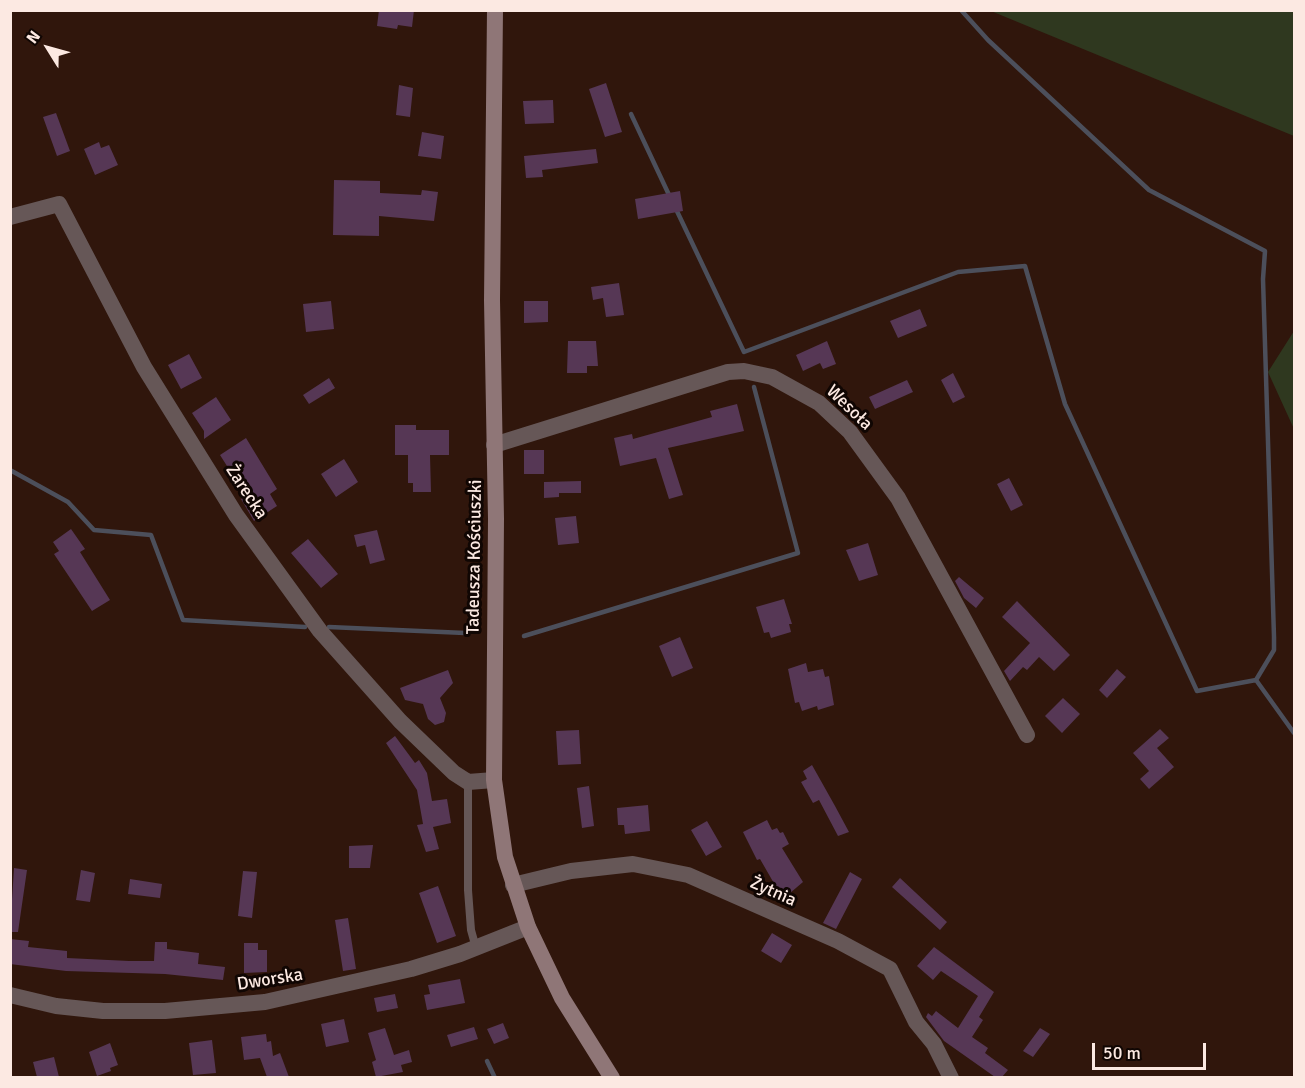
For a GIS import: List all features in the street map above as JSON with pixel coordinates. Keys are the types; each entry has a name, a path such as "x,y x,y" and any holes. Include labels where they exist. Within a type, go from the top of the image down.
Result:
{"main road":[{"name":"Tadeusza Kościuszki","path":"495,10 492,300 494,780 500,829 513,885 528,927 562,998 612,1077"}],"street":[{"name":"Żarecka","path":"10,217 59,204 144,366 243,524 320,631 400,721 454,773 468,782"},
{"name":"Wesoła","path":"494,445 728,372 744,371 772,377 819,403 850,432 898,498 1028,735"},
{"path":"468,782 494,780"},
{"name":"Żytnia","path":"513,885 571,871 633,864 688,875 838,941 890,969 916,1022 934,1044 951,1077"},
{"name":"Dworska","path":"10,994 56,1006 103,1011 210,1008 309,994 402,971 476,948 528,927"}],"lane":[{"path":"468,782 468,890 471,930 476,948"}],"green space":[{"path":"991,11 1294,11 1294,136"},
{"path":"1294,331 1294,429 1268,372"}],"building":[{"path":"379,10 414,10 412,27 398,25 397,29 377,26"},
{"path":"606,83 622,132 605,137 589,89"},
{"path":"399,85 413,88 410,117 396,115"},
{"path":"553,100 554,123 525,124 523,101"},
{"path":"56,113 70,151 57,156 43,117"},
{"path":"422,132 444,136 441,159 418,156"},
{"path":"99,142 101,148 109,145 118,165 95,175 84,149"},
{"path":"596,149 598,163 542,170 543,177 526,178 524,156"},
{"path":"334,180 380,181 380,193 421,195 422,190 438,192 434,221 379,216 379,236 333,235"},
{"path":"680,191 683,211 638,219 635,199"},
{"path":"619,283 624,315 606,317 603,298 593,300 591,287"},
{"path":"331,301 334,329 306,332 303,304"},
{"path":"524,301 548,301 548,322 524,323"},
{"path":"920,309 927,326 898,338 890,321"},
{"path":"568,341 596,341 598,366 587,366 587,373 567,373"},
{"path":"827,341 836,364 823,369 820,363 803,371 796,355"},
{"path":"189,354 202,378 181,389 168,365"},
{"path":"953,373 965,397 953,403 941,380"},
{"path":"329,378 335,388 309,404 303,395"},
{"path":"907,380 913,392 875,409 869,397"},
{"path":"216,397 231,420 204,439 204,431 192,413"},
{"path":"737,404 744,431 668,448 683,495 669,499 656,458 620,466 614,438 632,434 633,439 712,417 710,411"},
{"path":"395,425 416,425 416,430 449,430 449,455 430,455 431,492 413,492 413,483 408,483 408,455 395,455"},
{"path":"246,438 277,489 270,494 277,506 254,521 241,499 246,496 220,455"},
{"path":"524,450 544,450 544,474 524,474"},
{"path":"344,459 358,482 336,497 321,474"},
{"path":"1009,478 1023,505 1011,511 997,484"},
{"path":"581,481 581,493 559,493 559,497 544,498 544,482"},
{"path":"576,516 579,543 558,545 555,518"},
{"path":"71,529 85,549 80,552 110,600 92,611 54,554 59,551 53,542"},
{"path":"377,530 385,560 370,564 365,545 357,547 354,535"},
{"path":"308,539 338,574 321,588 291,553"},
{"path":"868,543 878,575 859,581 846,550"},
{"path":"959,577 984,598 976,608 964,598 955,581"},
{"path":"784,599 792,624 789,624 791,632 771,638 769,632 764,633 756,607"},
{"path":"1017,601 1070,655 1054,671 1039,657 1027,670 1023,667 1010,681 1004,671 1030,643 1002,617"},
{"path":"680,637 693,668 672,677 659,646"},
{"path":"806,663 808,672 823,669 825,677 829,676 834,705 818,710 817,706 802,711 799,702 795,703 788,669"},
{"path":"1117,669 1126,677 1107,698 1099,690"},
{"path":"448,670 453,683 440,698 446,713 444,722 435,725 428,719 423,704 405,700 400,688"},
{"path":"1063,698 1080,714 1062,733 1045,716"},
{"path":"1160,729 1169,738 1157,748 1174,767 1149,789 1140,779 1149,771 1133,753"},
{"path":"579,730 581,764 558,765 556,731"},
{"path":"395,736 415,763 419,760 427,773 432,801 447,799 451,823 433,827 439,849 426,852 417,825 423,824 417,790 386,743"},
{"path":"812,765 849,832 838,836 819,800 813,803 801,782 807,779 803,771"},
{"path":"589,786 594,826 582,828 577,788"},
{"path":"648,805 650,831 625,834 624,825 618,825 617,808"},
{"path":"767,820 772,830 777,828 780,833 783,832 789,844 782,848 803,882 783,899 760,859 757,860 743,832"},
{"path":"707,821 722,847 706,856 691,830"},
{"path":"373,845 370,868 349,868 349,846"},
{"path":"14,868 27,870 18,932 10,932"},
{"path":"81,870 95,873 90,902 76,900"},
{"path":"243,871 257,872 252,918 238,916"},
{"path":"850,872 862,879 836,929 823,923"},
{"path":"900,878 947,922 940,930 892,887"},
{"path":"130,879 162,884 160,898 128,894"},
{"path":"438,886 456,936 437,943 419,893"},
{"path":"348,918 356,969 343,971 335,920"},
{"path":"772,933 792,945 781,963 761,951"},
{"path":"10,939 29,941 28,947 67,951 67,958 129,961 154,961 155,942 167,942 167,949 199,953 198,964 225,967 223,980 165,974 66,971 10,964"},
{"path":"244,943 258,943 258,950 267,950 267,972 244,973"},
{"path":"934,947 994,992 979,1017 983,1020 972,1037 988,1048 985,1053 1008,1070 1002,1077 995,1077 944,1041 926,1017 928,1013 932,1016 936,1011 958,1028 978,996 941,971 933,980 917,966"},
{"path":"460,979 465,1003 427,1010 424,995 430,994 428,985"},
{"path":"395,994 398,1008 377,1012 374,998"},
{"path":"344,1019 349,1042 326,1047 321,1024"},
{"path":"503,1023 509,1038 494,1044 487,1029"},
{"path":"474,1027 478,1039 451,1047 447,1035"},
{"path":"385,1028 394,1055 409,1050 412,1062 401,1065 403,1072 376,1077 372,1062 376,1060 368,1033"},
{"path":"1040,1028 1050,1034 1033,1057 1023,1051"},
{"path":"266,1034 267,1042 271,1041 273,1056 280,1053 289,1077 267,1077 260,1058 244,1060 241,1037"},
{"path":"212,1040 216,1073 193,1075 189,1043"},
{"path":"110,1043 118,1065 110,1068 111,1071 97,1076 89,1052"},
{"path":"54,1057 59,1077 37,1077 33,1062"}],"waterway":[{"path":"961,10 988,40 1149,190 1265,251 1263,279 1274,650 1256,680"},
{"path":"631,114 670,197"},
{"path":"675,207 744,352 958,272 1025,266 1065,404 1197,691 1256,680 1294,733"},
{"path":"524,636 798,553 754,387"},
{"path":"10,470 68,502 94,530 151,535 183,620 305,627"},
{"path":"329,627 465,633"},
{"path":"487,1061 495,1078"}]}
